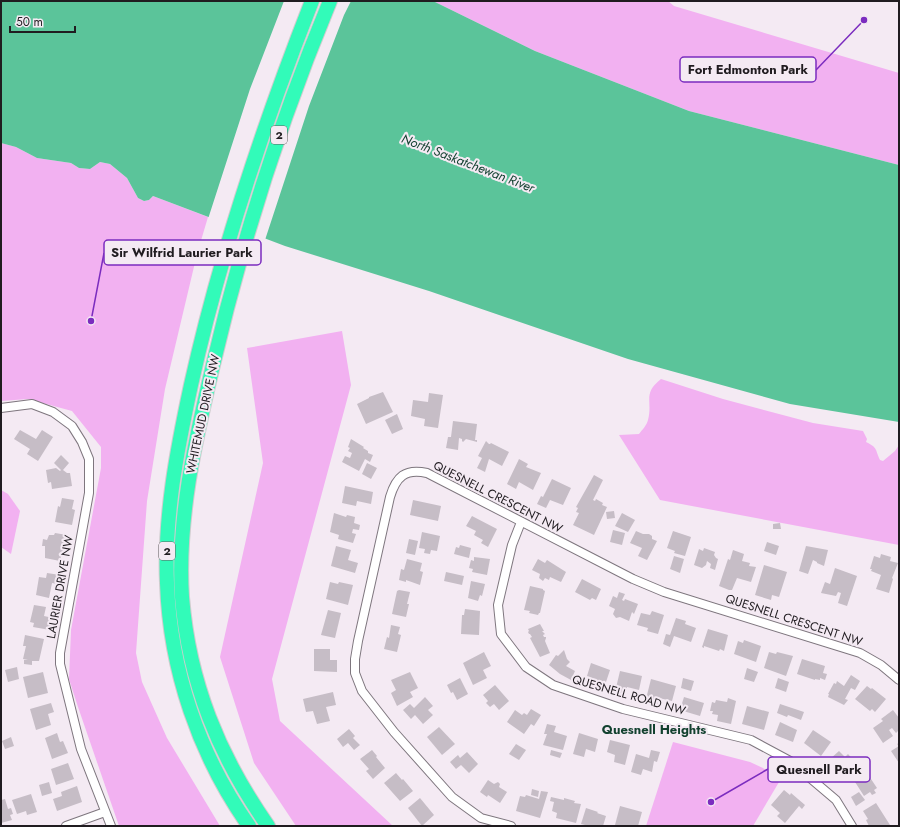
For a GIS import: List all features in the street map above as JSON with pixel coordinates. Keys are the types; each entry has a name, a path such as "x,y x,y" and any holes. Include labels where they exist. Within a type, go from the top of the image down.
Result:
{"highway":[{"name":"WHITEMUD DRIVE NW","path":"249,826 216,773 200,735 182,684 175,653 168,608 167,582 169,521 177,463 196,363 221,265 240,203 276,97 312,1"},
{"name":"WHITEMUD DRIVE NW","path":"268,826 242,787 226,759 210,722 194,673 182,597 182,541 186,495 195,442 236,271 260,192 292,99 330,1"}],"street":[{"name":"LAURIER DRIVE NW","path":"1,408 32,404 53,412 72,426 82,442 89,459 89,493 60,653 60,664 82,750 111,826"},
{"name":"QUESNELL CRESCENT NW","path":"511,826 481,818 452,797 394,732 362,691 355,673 355,659 390,497 395,484 405,473 416,471 427,473 633,579 664,592 860,653 881,665 899,680"},
{"name":"QUESNELL ROAD NW","path":"521,522 512,545 498,605 501,634 526,667 552,686 623,709 751,740 790,761 836,800 852,826"},
{"path":"890,673 899,668"},
{"path":"66,826 106,812"}],"shaded area":[{"path":"433,1 668,1 674,6 899,73 899,165 689,111 535,51"},
{"path":"1,143 16,147 37,158 71,163 79,168 90,169 100,162 110,164 127,178 138,198 144,201 149,200 153,196 208,217 197,254 165,389 147,501 136,653 142,682 167,738 220,826 119,826 69,679 71,630 101,468 101,447 72,411 28,399 1,401"},
{"path":"342,331 351,385 272,679 280,721 393,826 296,826 254,763 220,657 263,463 247,348"},
{"path":"661,379 723,399 813,423 863,431 867,439 866,442 874,447 880,460 883,461 895,451 899,445 899,545 660,500 619,435 639,434 647,422 649,413 649,398 652,389"},
{"path":"1,490 8,494 20,511 11,554 1,547"},
{"path":"673,742 750,762 782,777 753,826 646,826"}],"water":[{"name":"North Saskatchewan River","path":"1,1 433,1 535,51 689,111 899,165 899,422 790,404 628,359 429,291 285,246 153,196 149,200 144,201 138,198 127,178 110,164 100,162 90,169 79,168 71,163 37,158 16,147 1,143"}],"pier":[{"path":"284,1 351,1 344,15 309,106 265,240 208,219 250,89"}],"building":[{"path":"383,392 393,412 366,424 357,404 369,397"},
{"path":"429,393 443,395 438,428 424,426 425,419 411,416 413,400 428,402"},
{"path":"397,414 403,429 392,434 385,420"},
{"path":"453,421 477,424 475,440 477,440 477,442 466,439 463,442 462,439 459,438 458,450 446,448 448,437 451,437"},
{"path":"20,430 36,439 42,430 53,437 38,461 27,454 30,449 14,439"},
{"path":"351,439 364,447 363,448 368,451 368,453 373,455 370,462 365,459 359,471 342,462 345,456 350,458 352,453 348,451 350,448 348,447"},
{"path":"486,441 489,444 491,443 509,452 502,466 489,459 485,472 477,468 482,458 478,456"},
{"path":"61,455 69,463 63,470 70,473 72,486 52,489 51,482 48,483 46,470 56,468 60,471 61,470 54,463"},
{"path":"519,459 528,464 526,467 541,473 533,490 519,482 516,489 507,484"},
{"path":"367,463 377,468 371,479 362,474"},
{"path":"594,475 603,480 593,500 595,501 596,499 603,503 602,505 607,507 594,535 573,525 579,513 576,512 578,508 576,507"},
{"path":"552,479 571,488 563,505 550,500 546,508 537,504 541,496 543,497"},
{"path":"345,486 373,492 371,504 357,501 356,506 342,503"},
{"path":"62,498 74,500 72,509 75,510 72,525 55,522 58,506 60,507"},
{"path":"413,500 441,506 438,521 410,515"},
{"path":"614,511 615,518 607,519 606,512"},
{"path":"334,513 346,517 347,515 355,517 354,523 360,525 359,530 353,529 352,533 356,534 353,543 338,539 339,535 330,532"},
{"path":"622,513 635,520 628,532 615,526"},
{"path":"472,516 497,529 488,547 481,543 483,540 474,535 476,531 466,526"},
{"path":"780,523 781,529 773,529 773,524"},
{"path":"613,530 625,533 622,545 610,542"},
{"path":"636,531 643,534 649,534 652,536 652,539 657,541 647,560 638,556 642,548 630,543"},
{"path":"673,531 691,537 685,556 674,553 675,551 667,548"},
{"path":"422,532 440,536 437,551 431,550 430,554 424,553 425,549 419,548"},
{"path":"55,533 67,535 60,561 45,558 45,546 42,546 43,539 47,540 49,535 54,535"},
{"path":"409,539 418,541 415,555 406,553"},
{"path":"767,542 779,546 776,555 764,551"},
{"path":"460,545 471,548 469,558 454,554 456,547 459,548"},
{"path":"336,546 351,550 348,560 358,563 355,573 331,566"},
{"path":"806,546 828,550 824,566 813,560 808,574 799,571"},
{"path":"704,548 715,552 714,555 718,559 715,570 710,568 711,564 707,561 706,565 702,568 694,565 699,549 703,551"},
{"path":"733,550 744,554 742,561 750,563 749,566 756,567 751,582 737,578 732,590 729,590 719,586 728,559 730,560"},
{"path":"881,554 891,557 890,561 898,563 892,578 889,593 876,589 881,575 871,571 872,569 870,569 874,556 880,558"},
{"path":"674,556 684,559 680,573 670,569"},
{"path":"474,557 490,559 487,575 472,572 473,569 469,568 471,560 474,561"},
{"path":"407,559 422,563 420,571 423,572 420,585 406,580 406,582 399,580 401,569 404,570"},
{"path":"538,559 545,563 547,560 566,572 561,582 550,577 549,580 545,578 543,581 539,578 540,574 532,570"},
{"path":"764,565 787,572 779,597 772,595 771,600 755,595"},
{"path":"835,568 857,576 847,606 838,603 841,593 838,592 836,596 821,593 825,582 830,584"},
{"path":"446,572 464,576 462,585 444,581"},
{"path":"47,573 60,575 58,584 52,583 49,598 36,595 39,577 46,578"},
{"path":"582,579 601,589 596,600 592,598 590,600 575,592"},
{"path":"471,581 485,584 482,596 480,595 478,601 468,598"},
{"path":"330,582 353,585 348,605 326,599"},
{"path":"530,586 543,589 545,591 540,613 538,615 524,610"},
{"path":"397,591 410,592 406,617 392,614"},
{"path":"619,592 625,594 622,600 624,601 625,599 638,604 634,614 632,612 629,621 620,617 616,618 613,614 615,609 609,606 613,596 617,598"},
{"path":"34,605 46,607 44,616 53,618 50,630 33,627 34,623 30,622"},
{"path":"465,609 480,611 479,635 461,634 462,615 464,615"},
{"path":"328,610 341,613 335,638 321,635"},
{"path":"652,611 664,615 658,634 647,631 648,628 637,625 641,613 650,615"},
{"path":"676,618 686,621 685,624 696,628 691,642 674,636 670,647 663,644 666,634 670,635"},
{"path":"540,624 544,631 542,631 545,634 543,635 546,637 545,641 550,653 540,657 530,638 532,637 528,632 528,629"},
{"path":"391,625 400,627 398,634 401,635 397,652 384,649 387,637 389,638"},
{"path":"708,629 728,635 724,651 720,649 719,651 704,646 704,648 702,647"},
{"path":"25,635 44,639 39,661 32,661 32,665 24,664 24,660 28,660 23,659 26,646 23,646"},
{"path":"744,640 761,646 756,662 734,654 738,641 743,643"},
{"path":"314,649 330,649 330,660 337,660 337,672 314,671"},
{"path":"564,650 567,659 570,662 566,666 575,671 571,680 560,674 549,665 556,655 558,656"},
{"path":"484,652 491,666 483,670 487,678 473,685 463,663"},
{"path":"769,652 776,654 777,652 793,656 786,676 764,668"},
{"path":"802,659 825,666 823,673 827,674 825,680 820,678 820,680 815,680 797,674"},
{"path":"591,663 610,670 603,691 593,688 595,679 587,676"},
{"path":"17,667 19,679 8,682 5,670"},
{"path":"747,668 758,672 754,682 744,679"},
{"path":"620,671 642,676 639,690 627,687 625,694 615,692"},
{"path":"43,672 48,693 28,698 23,677"},
{"path":"410,672 418,688 410,692 413,697 397,706 391,693 396,690 391,680"},
{"path":"851,675 860,681 855,690 851,688 845,699 848,700 844,705 828,697 834,683 836,684 837,681 844,686"},
{"path":"460,678 468,694 457,700 447,685"},
{"path":"683,678 694,681 691,691 681,688"},
{"path":"778,678 789,682 786,692 775,688"},
{"path":"651,679 676,686 672,701 659,698 657,706 645,703"},
{"path":"495,685 509,701 499,710 494,704 490,707 486,703 488,701 483,695"},
{"path":"867,686 886,699 875,712 872,709 870,711 855,699"},
{"path":"333,692 336,705 326,707 330,721 317,724 313,711 306,712 303,699"},
{"path":"425,697 433,706 428,710 433,715 423,724 415,715 411,719 403,710 410,704 414,708"},
{"path":"684,697 704,703 700,716 680,710"},
{"path":"728,698 736,701 731,724 717,721 718,715 712,714 713,711 710,711 712,702 715,703 716,700 727,702"},
{"path":"51,703 54,712 48,714 51,725 36,730 30,709"},
{"path":"780,704 804,712 801,720 777,713"},
{"path":"747,706 769,712 764,730 742,724"},
{"path":"531,709 541,715 534,726 531,724 524,734 507,722 515,710 522,715 524,713 527,715"},
{"path":"893,710 899,718 899,730 896,733 892,728 889,730 893,736 883,743 873,728 883,721 881,719"},
{"path":"780,722 797,730 793,742 775,735"},
{"path":"547,724 556,726 554,732 567,736 563,750 543,745 547,734 544,734"},
{"path":"439,727 455,744 442,755 427,737"},
{"path":"349,729 355,736 353,738 360,745 354,750 348,743 343,747 337,739"},
{"path":"813,730 831,742 821,756 804,743"},
{"path":"57,733 60,742 63,741 68,753 52,759 45,738"},
{"path":"579,733 598,739 595,752 586,749 584,757 573,754"},
{"path":"11,737 14,746 5,749 2,741"},
{"path":"610,740 630,745 625,765 614,762 615,755 607,752"},
{"path":"516,744 526,750 519,760 509,754"},
{"path":"899,746 899,763 891,751"},
{"path":"372,750 385,768 373,779 366,771 369,769 360,759"},
{"path":"551,750 562,753 560,758 550,755"},
{"path":"651,750 660,752 657,762 654,761 652,772 643,769 641,775 631,772 636,754 649,758"},
{"path":"839,751 845,757 848,754 856,763 841,778 831,767 833,766 829,762 831,760 830,759"},
{"path":"467,752 478,764 469,773 461,765 456,769 450,762 458,755 460,758"},
{"path":"68,763 74,779 56,785 51,769"},
{"path":"396,773 413,791 400,801 384,783"},
{"path":"867,773 877,788 874,790 876,793 872,795 870,792 864,796 855,782"},
{"path":"488,780 494,784 498,782 500,784 499,787 507,792 500,803 488,795 487,797 480,792"},
{"path":"49,782 52,793 42,796 39,785"},
{"path":"77,786 82,802 57,811 53,799 62,796 61,792"},
{"path":"532,789 539,791 538,797 531,795"},
{"path":"784,790 790,795 791,793 805,805 802,809 799,806 785,823 777,816 780,813 771,805"},
{"path":"541,791 548,792 540,818 516,811 520,796 525,797 526,795 539,799"},
{"path":"859,792 865,800 856,806 851,797"},
{"path":"31,794 37,812 27,815 26,811 17,814 12,800"},
{"path":"551,797 564,800 564,798 575,801 574,803 581,804 576,823 556,818 557,813 552,811 554,802 550,801"},
{"path":"420,798 434,815 422,826 408,808"},
{"path":"5,799 8,809 11,808 13,814 10,815 12,820 1,823 1,800"},
{"path":"876,803 890,825 889,826 869,826 866,820 868,819 863,811"},
{"path":"620,806 642,812 638,826 615,825"},
{"path":"586,808 606,816 603,826 589,826 581,824"}],"place":[{"name":"Fort Edmonton Park","path":"864,20"},
{"name":"Sir Wilfrid Laurier Park","path":"91,321"},
{"name":"Quesnell Park","path":"711,802"}],"district":[{"name":"Quesnell Heights","path":"654,729"}]}
